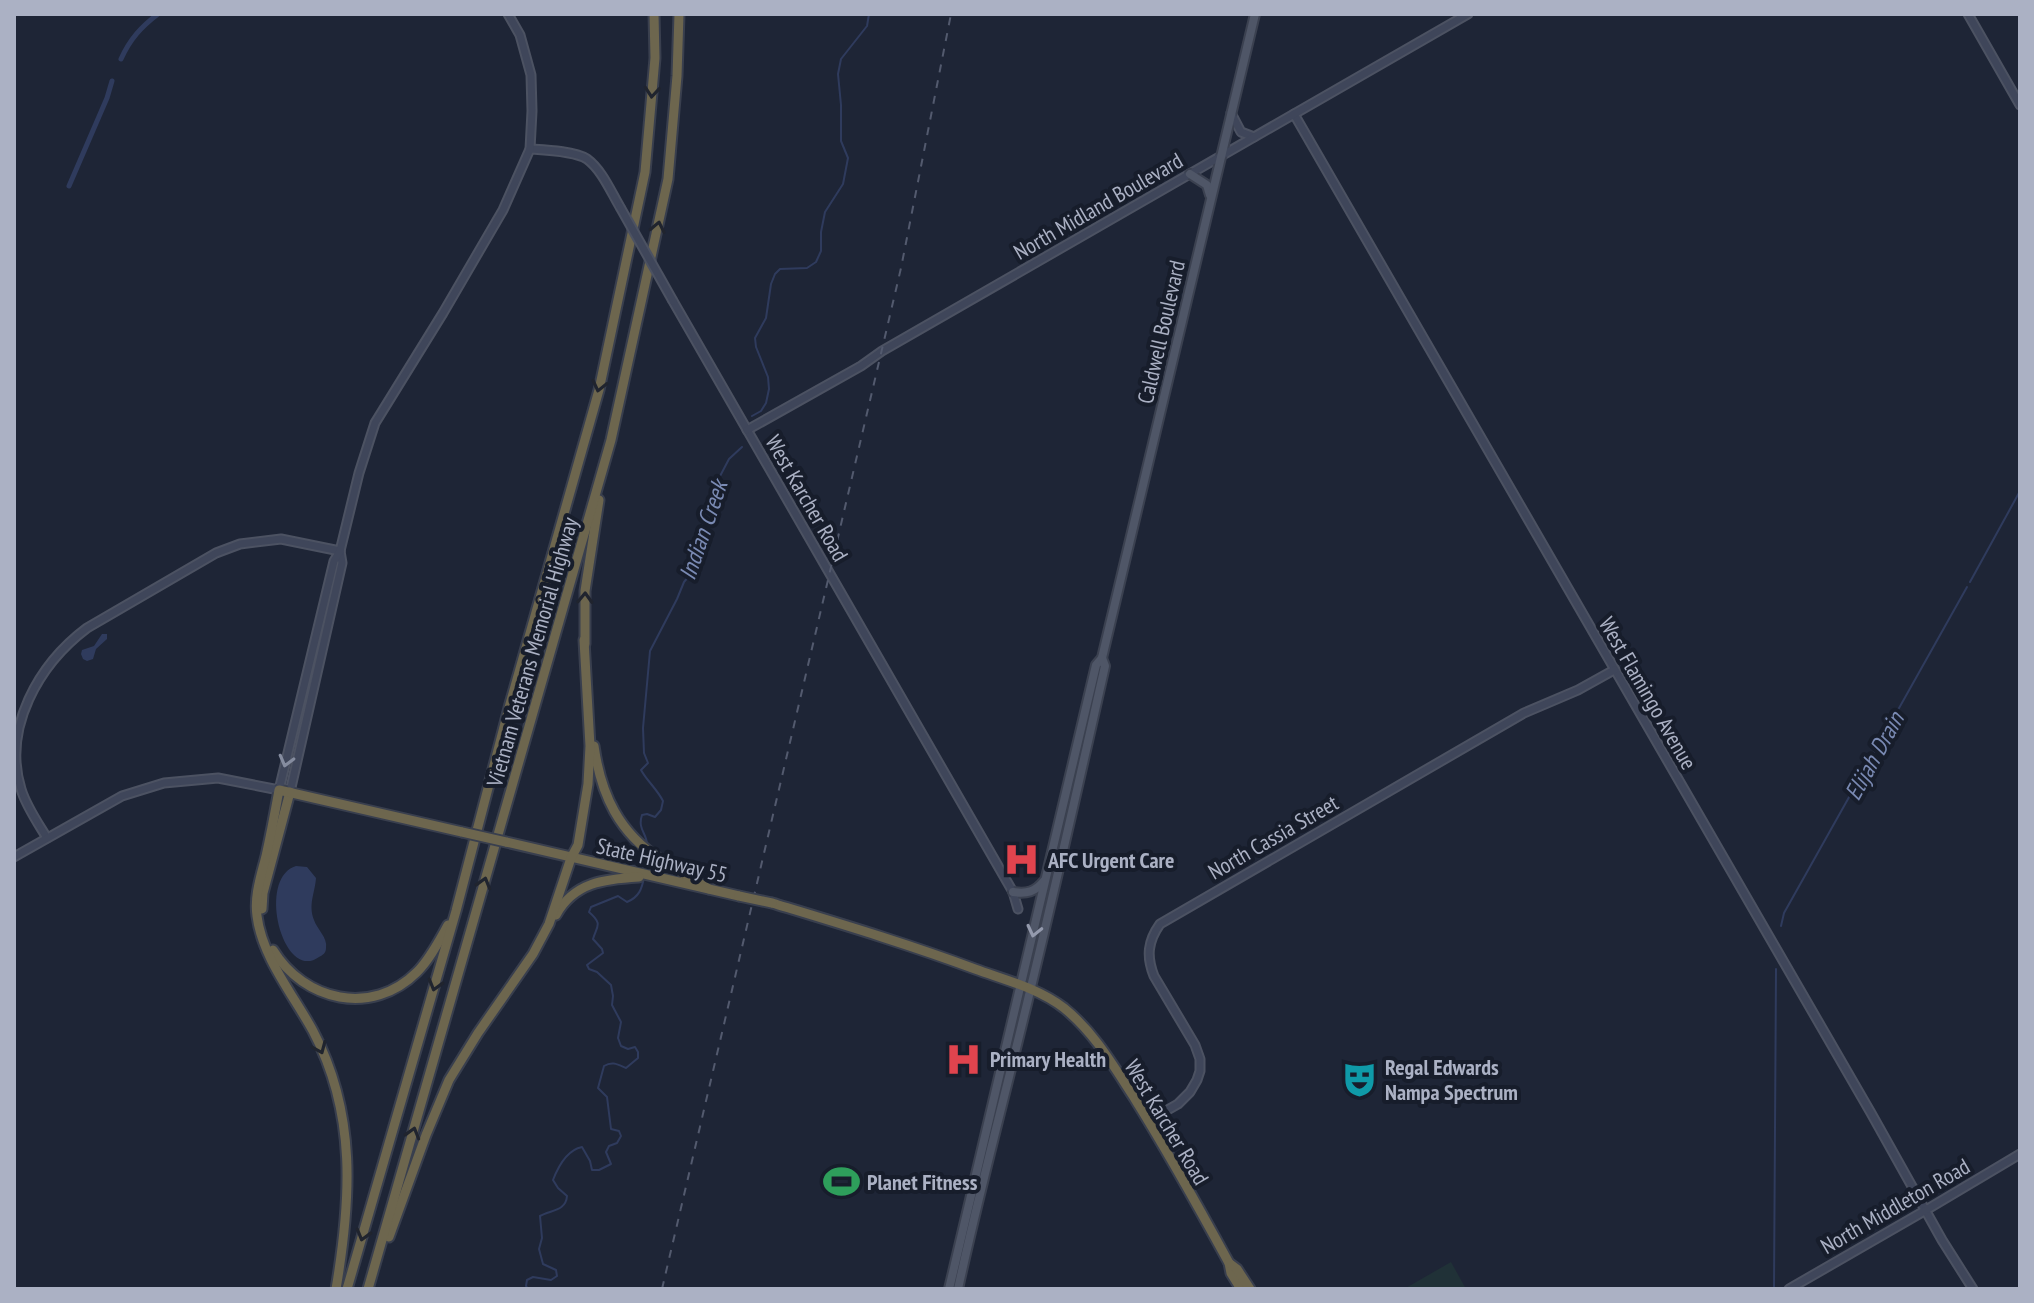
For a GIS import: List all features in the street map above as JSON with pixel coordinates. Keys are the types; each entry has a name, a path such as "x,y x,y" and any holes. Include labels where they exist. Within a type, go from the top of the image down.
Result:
{"highway":[{"name":"Vietnam Veterans Memorial Highway","path":"456,911 510,704 599,390 645,172 655,58 654,14"},
{"name":"Vietnam Veterans Memorial Highway","path":"369,1289 611,440 668,179 679,14"},
{"path":"369,1289 449,1080 533,954 549,924 578,845 588,784 590,746 584,640 585,591 611,440"},
{"path":"584,640 598,771 605,795 615,814 643,847 709,889"},
{"path":"284,791 262,914 270,945 294,977 327,995 344,998 379,995 392,990 426,961 456,911"},
{"path":"284,791 257,893 257,915 265,947 325,1058 343,1118 348,1164 336,1289"},
{"name":"State Highway 55","path":"284,791 772,903 905,943 1026,987"},
{"path":"496,1008 535,955 558,911 577,890 603,880 653,877"},
{"path":"347,1289 456,911"},
{"name":"West Karcher Road","path":"1026,987 1061,1006 1084,1027 1106,1054 1148,1121 1229,1263 1231,1273 1245,1286"}],"main road":[{"name":"Caldwell Boulevard","path":"1026,987 1047,877 1096,665 1102,658 1255,14"},
{"path":"1190,174 1207,185 1210,196"},
{"name":"Caldwell Boulevard","path":"984,1157 1105,666 1102,658"},
{"path":"1013,892 1038,889 1047,877"},
{"path":"949,1289 984,1157"},
{"path":"958,1289 984,1157"}],"street":[{"path":"284,791 334,561 340,551 375,423 503,210 530,149 531,75 520,35 508,14"},
{"name":"North Midland Boulevard","path":"747,430 1468,14"},
{"path":"1968,14 2020,105"},
{"path":"1231,113 1241,132 1254,137"},
{"name":"West Flamingo Avenue","path":"1294,114 1973,1289"},
{"name":"West Karcher Road","path":"530,149 579,155 598,170 1013,892 1018,909"},
{"path":"47,838 22,794 16,765 17,746 27,701 40,678 70,640 216,553 240,544 281,539 340,551"},
{"path":"284,791 314,685 342,563 340,551"},
{"path":"314,685 312,677 318,648 315,642"},
{"name":"North Cassia Street","path":"1148,1121 1178,1104 1190,1092 1200,1071 1195,1045 1151,967 1150,941 1160,924 1524,713 1578,690 1614,670"},
{"path":"14,857 122,796 164,783 218,778 284,791"},
{"name":"North Middleton Road","path":"1789,1289 2020,1154"}],"shaded area":[{"path":"1451,1262 1466,1289 1404,1289"}],"water":[{"path":"102,634 107,634 107,639 96,649 93,659 83,659 82,650 94,646"},
{"path":"296,866 307,867 316,878 312,914 326,944 323,955 306,961 295,955 285,943 276,907 284,874"}],"waterway":[{"path":"121,59 136,34 158,14"},
{"name":"Indian Creek","path":"752,416 761,411 769,389 755,338 766,318 771,284 780,269 807,268 816,262 821,251 825,212 843,184 848,158 841,141 838,74 841,59 867,26 869,14"},
{"path":"69,186 112,81"},
{"name":"Indian Creek","path":"647,846 641,824 642,815 655,817 663,801 641,770 648,763 644,753 643,728 650,651 684,582 693,571 708,499 729,459 742,447"},
{"name":"Elijah Drain","path":"1970,582 2020,491"},
{"name":"Elijah Drain","path":"1781,926 1784,913 1967,587"},
{"name":"Indian Creek","path":"644,870 646,853"},
{"name":"Indian Creek","path":"528,1289 527,1280 533,1277 551,1280 557,1276 556,1270 543,1264 539,1249 542,1238 540,1216 561,1207 566,1201 567,1196 553,1180 560,1165 568,1155 582,1147 592,1170 599,1170 611,1164 606,1152 621,1136 619,1131 611,1129 607,1097 598,1088 604,1066 612,1063 626,1068 638,1058 638,1052 635,1047 628,1049 621,1046 618,1038 621,1022 612,1005 611,985 587,965 603,953 593,939 597,922 589,912 591,907 618,896 627,902 631,900 639,892 644,877"},
{"name":"Elijah Drain","path":"1774,1289 1776,969"}],"railway":[{"path":"662,1289 901,268 951,14"}],"place":[{"name":"AFC Urgent Care","path":"1022,860"},
{"name":"Primary Health","path":"964,1059"},
{"name":"Regal Edwards Nampa Spectrum","path":"1359,1080"},
{"name":"Planet Fitness","path":"841,1182"}]}
